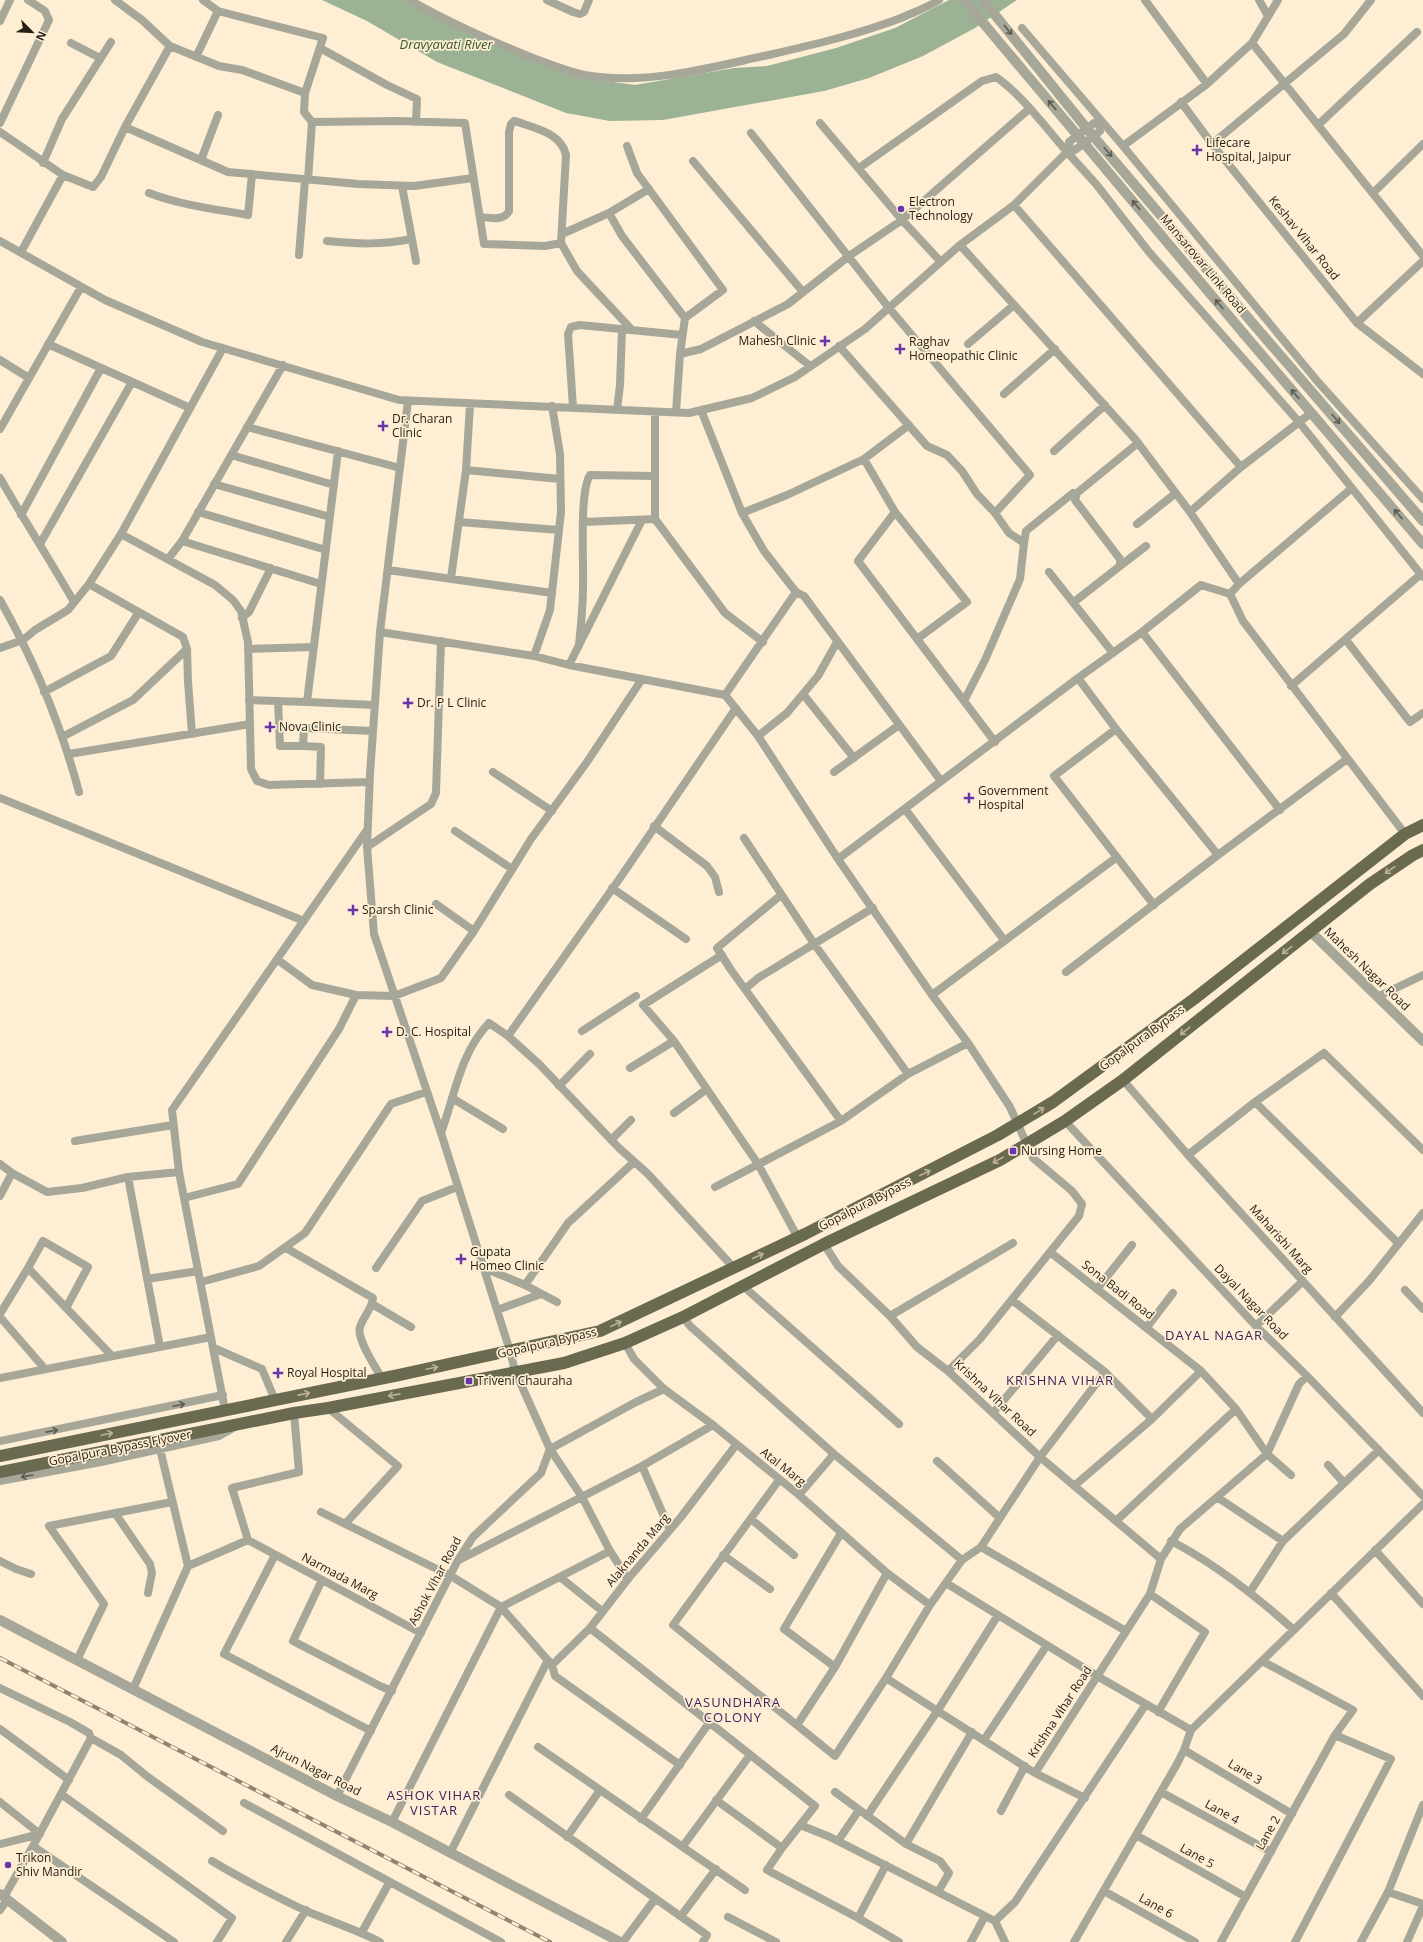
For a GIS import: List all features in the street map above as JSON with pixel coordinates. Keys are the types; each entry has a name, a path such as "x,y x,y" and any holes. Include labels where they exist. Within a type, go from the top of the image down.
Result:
{"main road":[{"name":"Gopalpura Bypass","path":"225,1410 382,1379 600,1331 733,1267 798,1238 998,1136 1053,1102 1194,999 1405,834 1423,825"},
{"name":"Gopalpura Bypass","path":"241,1424 515,1371 564,1363 625,1343 683,1317 824,1244 1000,1160 1065,1121 1123,1080 1370,884 1412,855 1423,850"},
{"name":"Gopalpura Bypass Flyover","path":"0,1456 225,1410"},
{"name":"Gopalpura Bypass Flyover","path":"0,1472 241,1424"}],"street":[{"path":"0,21 10,0"},
{"path":"0,123 47,25 48,15 45,11 28,0"},
{"path":"115,0 142,20 170,46 219,66 242,70 305,93"},
{"path":"203,0 218,11 323,38 305,93 304,112 312,122 299,255"},
{"path":"410,0 440,18 504,46 568,71 599,77 651,78 713,67 824,42 875,28 929,6 939,0"},
{"path":"547,0 580,14 584,12 589,0"},
{"name":"Mansarovar Link Road","path":"964,0 1244,334 1423,544"},
{"name":"Mansarovar Link Road","path":"983,0 1088,130 1423,521"},
{"path":"1145,0 1207,84"},
{"path":"1259,0 1268,16"},
{"path":"1123,146 1207,84 1252,44 1278,0"},
{"path":"1212,144 1286,84 1344,34 1371,0"},
{"path":"196,57 218,11"},
{"path":"1022,28 1101,123 1123,146 1318,382 1423,499"},
{"path":"1318,125 1417,32"},
{"path":"43,163 62,119 111,42"},
{"path":"72,43 100,58"},
{"path":"1252,44 1286,84 1423,256"},
{"path":"0,132 16,142 43,163 63,175 93,187 101,177 125,127 170,46"},
{"path":"320,48 387,85 417,99 416,122"},
{"path":"859,168 989,77 996,76 1003,81 1068,151 1149,252 1299,422 1422,576 1291,686"},
{"name":"Keshav Vihar Road","path":"1181,102 1212,144 1358,323 1423,374"},
{"path":"680,354 701,348 788,304 849,256 902,220 1029,109"},
{"path":"201,160 218,115"},
{"path":"480,218 503,218 507,216 509,211 509,132 511,124 514,121 518,122 554,136 565,148 566,155 561,238 577,271 632,330"},
{"path":"312,122 465,123 484,244 545,246 609,213 650,189"},
{"path":"820,123 902,220 941,262"},
{"path":"0,241 108,302 202,342 399,400 522,407 552,406 689,413 752,398 795,377 865,329 960,245 1014,205 1068,151 1075,150 1100,131 1101,123"},
{"path":"125,127 228,172 307,180 402,186 414,186 473,178"},
{"path":"751,134 889,308 1030,475 995,512"},
{"path":"1372,193 1423,144"},
{"path":"627,146 637,173 723,290 684,318"},
{"path":"693,161 803,292"},
{"path":"149,193 161,198 191,205 248,215 252,174"},
{"path":"21,252 63,175"},
{"path":"402,186 416,261"},
{"path":"1014,205 1241,467"},
{"path":"609,213 622,236 684,318 676,412"},
{"path":"327,241 365,245 386,244 412,239"},
{"path":"960,245 1138,443 1190,512 1239,584"},
{"path":"1358,323 1423,261"},
{"path":"0,429 3,417 29,378 81,287"},
{"path":"968,344 1014,305"},
{"path":"754,321 810,366"},
{"path":"573,407 568,330 572,327 580,325 682,335"},
{"path":"617,410 620,385 622,330"},
{"path":"48,344 190,408"},
{"path":"839,346 926,446 947,456 962,471 977,494 995,512 1009,533 1024,543"},
{"path":"0,648 23,640 35,630 68,610 88,584 122,534 223,348"},
{"path":"1004,394 1055,349"},
{"path":"0,360 29,378"},
{"path":"168,559 182,540 282,365"},
{"path":"21,515 101,368"},
{"path":"40,544 132,382"},
{"path":"1309,388 1318,382"},
{"path":"408,401 380,632 373,731 366,847 374,934 441,1133 515,1371 550,1449 582,1496 610,1551 628,1579"},
{"path":"451,578 466,470 470,404"},
{"path":"534,656 550,610 559,530 560,454 552,406"},
{"path":"1054,451 1105,406"},
{"path":"701,410 742,513 764,550 796,592 804,596 941,781"},
{"path":"656,412 655,519 725,613 763,642"},
{"path":"1190,512 1241,467 1311,413"},
{"path":"742,513 787,495 864,459 909,425"},
{"path":"247,427 400,468"},
{"path":"1120,566 1120,559 1075,500 1077,493 1138,443"},
{"path":"306,702 338,451"},
{"path":"231,455 334,486"},
{"path":"864,459 895,512 967,602 917,639"},
{"path":"466,470 560,479"},
{"path":"579,645 583,601 583,522 585,485 590,475 655,476"},
{"path":"0,478 74,602"},
{"path":"214,484 330,517"},
{"path":"1230,594 1239,584 1352,488"},
{"path":"964,701 985,660 1020,579 1026,531 1073,493"},
{"path":"1137,524 1176,493"},
{"path":"198,512 326,550"},
{"path":"895,512 858,561 995,742"},
{"path":"583,522 655,519"},
{"path":"565,664 579,645 642,520"},
{"path":"459,522 559,530"},
{"path":"122,534 215,585 233,600 241,611 248,649 251,769 257,781 269,785 370,782"},
{"path":"182,540 321,584"},
{"path":"1074,602 1146,546"},
{"path":"242,618 249,612 271,568"},
{"path":"388,570 552,592"},
{"path":"1049,572 1113,653"},
{"path":"88,584 183,637 187,648 192,734"},
{"path":"838,859 1078,678 1142,632 1201,585 1230,594 1243,621 1405,834"},
{"path":"725,695 763,642 796,592"},
{"path":"0,600 23,640 69,754 79,792"},
{"path":"44,692 111,656 139,612"},
{"path":"380,632 534,656 565,664 725,695 758,736 838,859 932,995 968,1043 1010,1107 1033,1158 1072,1192 1082,1204 1079,1216 1012,1300 980,1339 948,1371"},
{"path":"1142,632 1280,810"},
{"path":"1346,640 1410,722 1423,713"},
{"path":"366,847 430,804 436,793 441,641"},
{"path":"758,736 787,713 803,694 818,676 837,642"},
{"path":"248,649 314,647"},
{"path":"62,737 133,700 187,648"},
{"path":"278,960 312,985 356,995 394,996 441,978 474,931 512,869 587,762 642,678"},
{"path":"1078,678 1116,730 1218,855"},
{"path":"803,694 854,758"},
{"path":"249,700 375,705"},
{"path":"278,701 280,746 321,747 320,784"},
{"path":"508,1036 736,708"},
{"path":"69,754 250,724"},
{"path":"834,772 899,725"},
{"path":"303,746 304,728 373,731"},
{"path":"1116,730 1054,776 1154,905"},
{"path":"1066,972 1218,855 1347,759"},
{"path":"493,772 552,811"},
{"path":"0,798 304,921"},
{"path":"905,809 1004,940"},
{"path":"654,826 707,866 715,877 719,892"},
{"path":"225,1410 179,1172 172,1110 278,960 367,829"},
{"path":"455,831 512,869"},
{"path":"744,838 815,945 908,1074"},
{"path":"932,995 1117,857"},
{"path":"612,888 686,939"},
{"path":"782,895 717,948 841,1121"},
{"path":"436,904 474,931"},
{"path":"745,989 758,978 815,945 873,908"},
{"name":"Mahesh Nagar Road","path":"1311,932 1376,997 1423,1041"},
{"path":"643,1005 722,955"},
{"path":"1376,997 1423,975"},
{"path":"582,1031 634,993 674,1042 758,1164 798,1238"},
{"path":"184,1198 238,1184 340,1029 356,995"},
{"path":"441,1133 458,1077 477,1035 489,1023 508,1036 611,1140 648,1174 733,1267"},
{"path":"630,1068 674,1042"},
{"path":"715,1187 841,1121 908,1074 968,1043"},
{"path":"1188,1155 1256,1102 1324,1053 1423,1150"},
{"path":"559,1086 590,1054"},
{"name":"Maharishi Marg","path":"1123,1080 1188,1155 1422,1411"},
{"path":"674,1113 707,1089"},
{"path":"201,1282 259,1266 305,1233 391,1104 426,1092"},
{"path":"452,1098 503,1129"},
{"path":"1256,1102 1398,1243"},
{"path":"611,1140 631,1120"},
{"name":"Dayal Nagar Road","path":"1065,1121 1256,1326 1307,1376 1423,1496"},
{"path":"75,1141 174,1124"},
{"path":"525,1285 568,1223 634,1162"},
{"path":"0,1164 12,1173 47,1192 82,1188 128,1177 179,1172"},
{"path":"0,1196 12,1173"},
{"path":"128,1177 160,1347"},
{"path":"376,1268 422,1201 457,1186"},
{"path":"1335,1317 1369,1281 1423,1213"},
{"path":"0,1314 28,1268 42,1241 88,1267 66,1308"},
{"path":"890,1316 1012,1243"},
{"name":"Krishna Vihar Road","path":"824,1244 838,1266 890,1316 917,1347 948,1371 1040,1457 1161,1559"},
{"path":"1097,1289 1132,1246"},
{"path":"286,1248 373,1298 372,1304 359,1327 359,1336 382,1379"},
{"name":"Sona Badi Road","path":"1050,1252 1147,1327 1200,1371 1236,1409 1267,1454 1291,1475"},
{"path":"28,1268 112,1356"},
{"path":"484,1268 525,1285 557,1302"},
{"path":"147,1279 198,1271"},
{"path":"1256,1326 1303,1281"},
{"path":"743,1286 898,1424"},
{"path":"1404,1290 1423,1309"},
{"path":"1147,1327 1173,1293"},
{"path":"497,1310 541,1294"},
{"path":"1012,1300 1105,1372 1152,1419"},
{"path":"372,1304 411,1327"},
{"path":"0,1317 45,1369"},
{"path":"683,1317 690,1326 834,1454 962,1560"},
{"path":"993,1413 1058,1335"},
{"path":"0,1378 211,1337"},
{"name":"Atal Marg","path":"625,1343 634,1359 664,1389 799,1495 887,1573 930,1605"},
{"path":"214,1348 262,1369 275,1400"},
{"path":"1074,1486 1152,1419 1200,1371"},
{"path":"779,1480 673,1624 835,1756 886,1678 930,1605 962,1560 981,1547 1040,1457 1105,1372"},
{"name":"Krishna Vihar Road","path":"1035,1773 1150,1594 1161,1559 1171,1541 1180,1529 1267,1454 1299,1384 1307,1376"},
{"path":"550,1449 636,1402 664,1389"},
{"path":"0,1441 223,1395"},
{"path":"328,1408 398,1466 345,1524"},
{"path":"1116,1521 1236,1409"},
{"path":"188,1566 248,1540 232,1488 299,1472 294,1413"},
{"path":"0,1481 219,1436 241,1424"},
{"path":"458,1560 642,1466 713,1426"},
{"name":"Alaknanda Marg","path":"450,1853 550,1663 590,1628 628,1579 670,1530 736,1445"},
{"path":"133,1689 188,1566 160,1449"},
{"name":"Ashok Vihar Road","path":"337,1796 458,1560 473,1536 541,1473 550,1449"},
{"path":"1250,1592 1283,1541 1379,1450"},
{"path":"799,1495 834,1454"},
{"path":"937,1461 1000,1518"},
{"path":"642,1466 652,1493 670,1530"},
{"path":"1328,1466 1344,1483"},
{"path":"1217,1497 1283,1541"},
{"path":"77,1660 104,1604 49,1526 172,1502"},
{"path":"1074,1942 1161,1792 1184,1750 1191,1730 1423,1504"},
{"path":"321,1512 450,1576 501,1607 550,1663 555,1676 680,1765"},
{"path":"115,1513 150,1564 152,1573 148,1593"},
{"path":"751,1519 794,1555"},
{"path":"834,1667 784,1629 841,1533"},
{"name":"Narmada Marg","path":"248,1540 421,1633"},
{"path":"1171,1541 1189,1550 1250,1592 1294,1630"},
{"path":"981,1547 1126,1631"},
{"path":"1375,1550 1423,1604"},
{"path":"392,1822 451,1709 501,1607 610,1551"},
{"path":"275,1555 224,1654 371,1731"},
{"path":"723,1555 770,1589"},
{"path":"0,1561 31,1574"},
{"path":"797,1725 834,1667 887,1573"},
{"path":"560,1577 602,1611"},
{"path":"322,1580 293,1641 392,1691"},
{"path":"946,1583 1097,1676 1191,1730"},
{"path":"1150,1594 1205,1632 1158,1712"},
{"path":"1331,1594 1423,1696"},
{"path":"867,1816 938,1710 998,1615"},
{"name":"Ajrun Nagar Road","path":"0,1620 337,1796 392,1822 620,1942"},
{"path":"590,1628 815,1806 767,1870 858,1918 893,1941"},
{"path":"984,1740 1047,1645"},
{"name":"Lane 2","path":"1221,1942 1335,1735 1353,1710 1262,1661"},
{"path":"886,1678 1035,1773 1085,1798"},
{"path":"0,1688 70,1722 89,1733 91,1738 121,1755 148,1777 223,1831"},
{"path":"995,1921 1015,1902 1146,1704"},
{"path":"641,1819 709,1723"},
{"path":"0,1729 69,1780"},
{"path":"906,1844 972,1732"},
{"path":"1296,1942 1391,1759 1335,1735"},
{"path":"0,1910 4,1897 40,1834 91,1738"},
{"path":"538,1747 745,1890"},
{"name":"Lane 3","path":"1184,1750 1292,1814"},
{"path":"683,1846 750,1755"},
{"path":"1001,1811 1025,1766"},
{"path":"567,1837 600,1790"},
{"path":"835,1792 906,1844 940,1862 949,1873 938,1892"},
{"name":"Lane 4","path":"1161,1792 1271,1852"},
{"path":"61,1794 232,1918 217,1942"},
{"path":"509,1795 707,1935 703,1942"},
{"path":"716,1800 782,1848"},
{"path":"0,1802 40,1834"},
{"path":"244,1803 389,1883 501,1942"},
{"path":"1361,1942 1388,1892 1423,1805"},
{"path":"838,1841 859,1810"},
{"path":"800,1825 838,1841 995,1921 1005,1942"},
{"path":"0,1844 40,1834"},
{"name":"Lane 5","path":"1136,1835 1246,1897"},
{"path":"33,1846 174,1942"},
{"path":"212,1861 246,1881 306,1910 362,1932 380,1942"},
{"path":"858,1918 886,1865"},
{"path":"681,1916 716,1869"},
{"path":"362,1932 389,1883"},
{"name":"Lane 6","path":"1104,1891 1195,1942"},
{"path":"1388,1892 1423,1905 1407,1942"},
{"path":"4,1897 62,1942"},
{"path":"623,1942 655,1899"},
{"path":"286,1942 306,1910"},
{"path":"971,1942 985,1916"},
{"path":"728,1917 776,1942"}],"water":[{"name":"Dravyavati River","path":"322,0 407,0 583,78 635,85 734,68 767,66 836,48 895,28 949,0 1017,0 975,28 923,56 869,78 824,91 663,120 610,121 566,113 437,62 367,21"}],"railway":[{"path":"0,1658 550,1942"}],"place":[{"name":"Lifecare Hospital, Jaipur","path":"1197,150"},
{"name":"Electron Technology","path":"901,209"},
{"name":"Mahesh Clinic","path":"825,341"},
{"name":"Raghav Homeopathic Clinic","path":"900,349"},
{"name":"Dr. Charan Clinic","path":"383,426"},
{"name":"Dr. P L Clinic","path":"408,703"},
{"name":"Nova Clinic","path":"270,727"},
{"name":"Government Hospital","path":"969,798"},
{"name":"Sparsh Clinic","path":"353,910"},
{"name":"D. C. Hospital","path":"387,1032"},
{"name":"Nursing Home","path":"1013,1151"},
{"name":"Gupata Homeo Clinic","path":"461,1259"},
{"name":"Royal Hospital","path":"278,1373"},
{"name":"Triveni Chauraha","path":"469,1381"},
{"name":"Trikon Shiv Mandir","path":"8,1865"}],"district":[{"name":"DAYAL NAGAR","path":"1214,1335"},
{"name":"KRISHNA VIHAR","path":"1060,1380"},
{"name":"VASUNDHARA COLONY","path":"733,1710"},
{"name":"ASHOK VIHAR VISTAR","path":"434,1802"}]}
